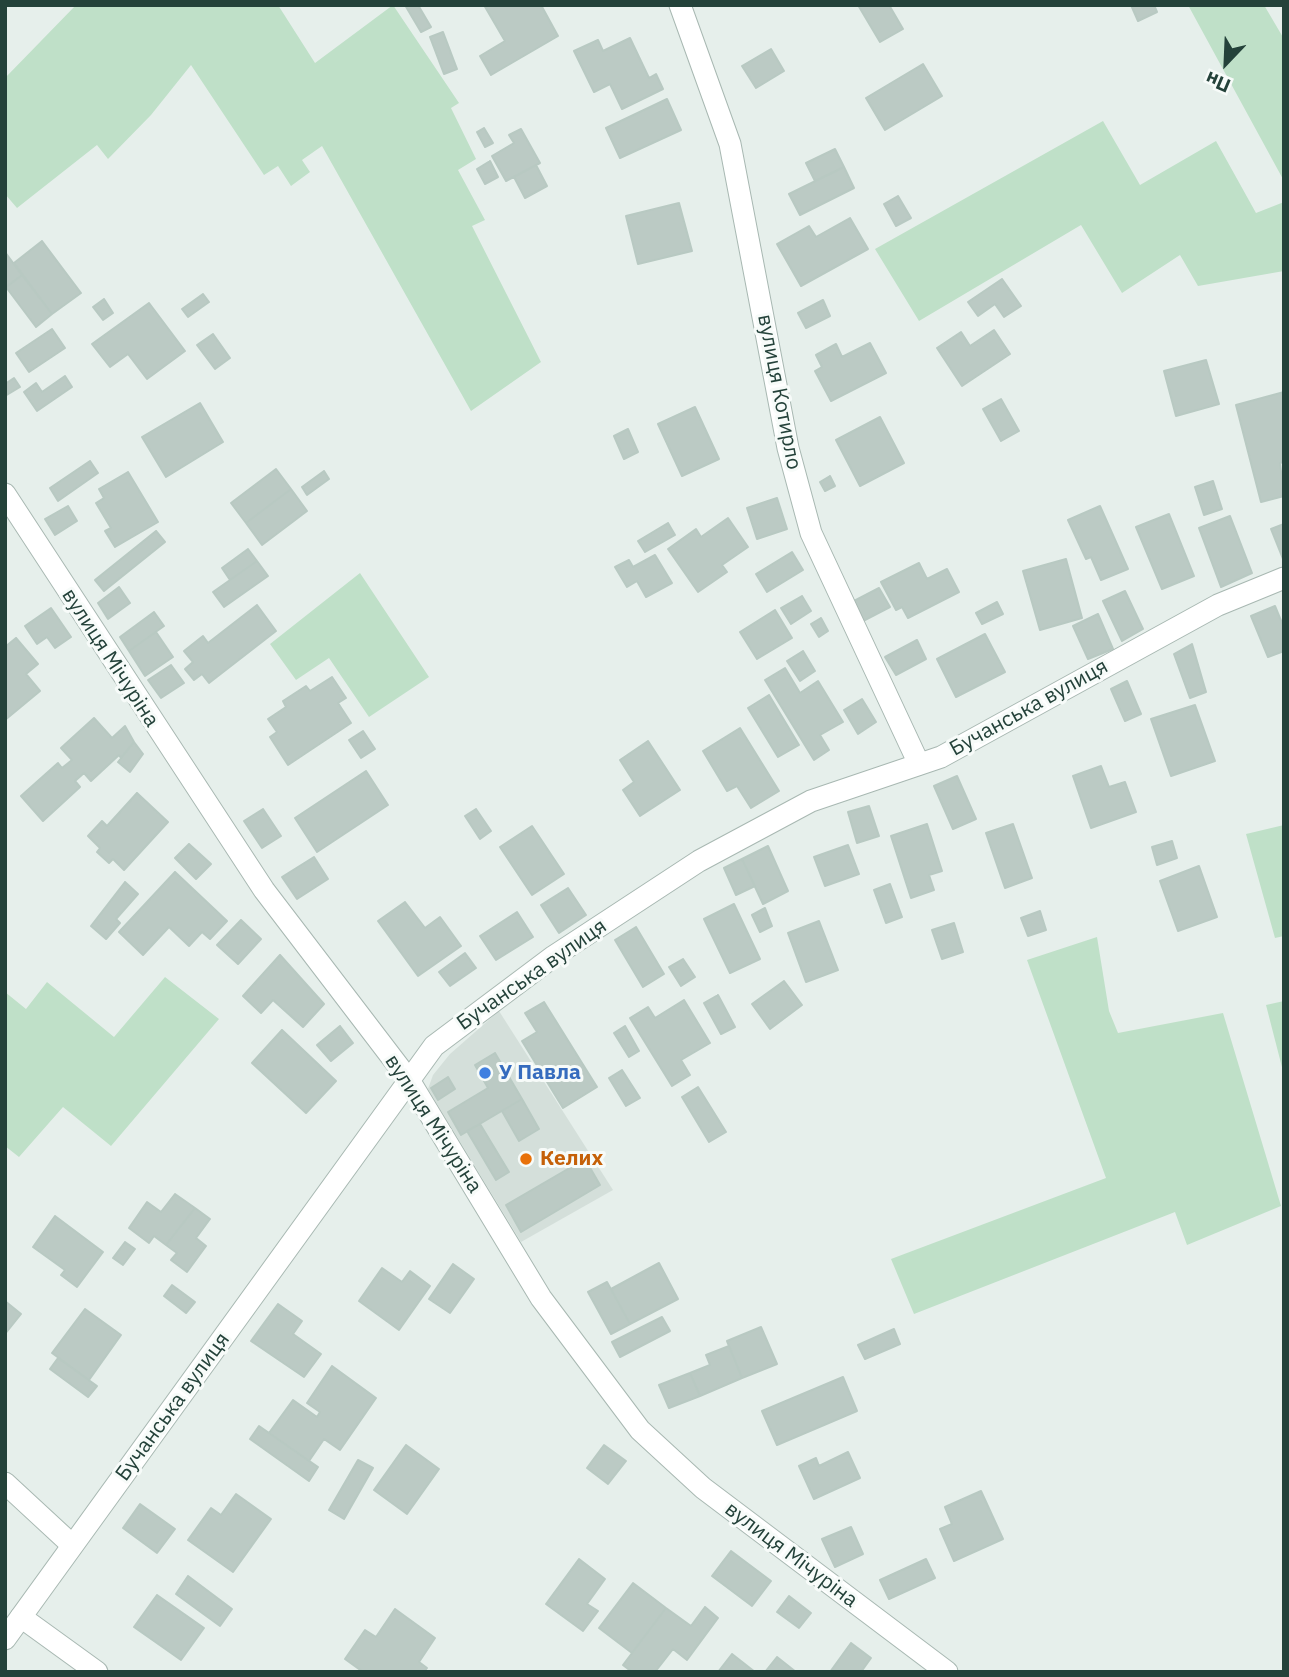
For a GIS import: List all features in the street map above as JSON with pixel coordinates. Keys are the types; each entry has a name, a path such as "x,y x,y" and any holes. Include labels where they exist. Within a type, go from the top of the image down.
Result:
{"street":[{"name":"вулиця Котирло","path":"680,5 730,144 788,448 811,533 919,764"},
{"name":"вулиця Мічуріна","path":"5,494 264,890 409,1080 541,1298 640,1430 703,1488 947,1672"},
{"name":"Бучанська вулиця","path":"5,1639 434,1046 554,956 699,861 811,801 940,757 1218,605 1284,578"},
{"path":"5,1483 72,1545"},
{"path":"21,1616 97,1672"}],"shaded area":[{"path":"499,1011 613,1190 521,1242 428,1089 433,1075 450,1054"}],"green space":[{"path":"76,5 278,5 315,63 393,5 459,103 451,108 476,159 458,170 485,220 472,226 541,362 471,411 322,146 302,160 310,172 291,186 278,166 264,175 191,65 151,115 108,159 97,145 17,208 5,194 5,78"},
{"path":"1188,5 1264,5 1284,39 1284,181"},
{"path":"1103,121 1140,185 1216,141 1256,213 1284,202 1284,271 1198,286 1180,255 1122,293 1081,225 919,321 875,249"},
{"path":"360,573 429,677 369,717 329,658 296,680 270,644"},
{"path":"1284,825 1284,936 1275,938 1246,834"},
{"path":"1097,937 1109,1011 1118,1033 1223,1013 1281,1206 1187,1245 1175,1212 914,1314 891,1259 1106,1178 1027,960"},
{"path":"165,977 219,1019 111,1146 63,1107 19,1157 5,1146 5,992 26,1009 47,982 114,1037"},
{"path":"1284,1001 1284,1075 1266,1005"}],"building":[{"path":"405,5 418,5 431,27 421,32"},
{"path":"484,5 541,5 558,36 491,75 480,56 505,41"},
{"path":"858,5 889,5 903,29 880,42"},
{"path":"1131,5 1154,5 1157,12 1138,21"},
{"path":"443,32 457,69 444,74 430,37"},
{"path":"630,38 649,78 656,74 663,89 622,109 610,84 594,92 574,51 598,40 603,51"},
{"path":"771,49 784,71 756,88 742,66"},
{"path":"923,64 942,96 885,130 866,98"},
{"path":"667,99 681,130 620,158 606,128"},
{"path":"484,128 493,143 485,147 477,132"},
{"path":"521,129 540,163 506,181 492,156 514,143 509,135"},
{"path":"835,149 844,167 815,181 806,163"},
{"path":"490,161 498,177 485,184 477,169"},
{"path":"536,165 547,186 525,198 514,177"},
{"path":"844,167 854,188 800,215 789,194"},
{"path":"898,196 911,218 896,226 884,204"},
{"path":"679,203 692,251 638,264 626,216"},
{"path":"850,218 868,249 801,286 777,244 809,226 816,237"},
{"path":"42,241 81,293 52,314 14,263"},
{"path":"5,252 22,275 5,288"},
{"path":"22,275 52,314 36,327 6,287"},
{"path":"1002,279 1021,306 1004,317 995,304 978,316 968,302"},
{"path":"203,294 209,302 188,317 182,309"},
{"path":"104,299 113,313 103,320 93,307"},
{"path":"823,300 830,316 806,328 798,313"},
{"path":"149,303 185,351 147,379 128,354 110,367 92,344"},
{"path":"52,329 65,348 29,372 16,353"},
{"path":"994,330 1010,354 962,386 937,348 961,332 970,346"},
{"path":"213,334 230,358 215,369 197,345"},
{"path":"870,343 886,373 831,401 815,371 822,367 816,355 836,344 842,357"},
{"path":"1206,360 1219,404 1176,416 1164,371"},
{"path":"65,376 72,387 37,411 24,392 36,383 42,392"},
{"path":"14,378 20,387 5,396 5,384"},
{"path":"1284,392 1284,462 1280,463 1284,496 1261,502 1236,405"},
{"path":"1001,399 1019,431 1001,441 983,409"},
{"path":"200,403 223,442 166,477 142,437"},
{"path":"695,407 719,459 682,476 658,424"},
{"path":"880,417 904,463 860,486 836,440"},
{"path":"628,429 638,452 624,459 614,436"},
{"path":"90,461 98,473 58,501 50,488"},
{"path":"276,469 291,489 246,523 231,503"},
{"path":"324,471 329,479 307,495 302,487"},
{"path":"128,472 158,522 115,547 105,531 111,528 96,503 104,498 99,489"},
{"path":"830,476 835,486 825,491 820,482"},
{"path":"1213,481 1222,509 1204,515 1195,487"},
{"path":"291,489 307,511 262,545 246,523"},
{"path":"777,498 787,529 757,539 747,508"},
{"path":"68,506 77,521 55,535 45,519"},
{"path":"1100,506 1128,569 1101,580 1091,557 1086,559 1068,520"},
{"path":"1169,514 1194,576 1162,589 1136,527"},
{"path":"1230,516 1252,573 1221,587 1199,528"},
{"path":"728,518 748,547 722,565 727,572 698,592 668,549 696,529 701,537"},
{"path":"668,523 675,535 645,552 638,541"},
{"path":"1284,524 1284,559 1283,559 1271,529"},
{"path":"156,531 165,542 104,591 95,580"},
{"path":"248,549 257,561 230,580 222,568"},
{"path":"792,552 803,570 767,592 756,574"},
{"path":"655,555 672,583 646,597 637,581 627,587 615,567 629,560 633,567"},
{"path":"1066,559 1082,618 1040,630 1023,571"},
{"path":"257,561 268,576 224,607 213,592"},
{"path":"919,563 927,579 947,569 959,592 908,618 902,607 896,610 881,582"},
{"path":"119,587 130,603 108,619 98,603"},
{"path":"879,588 890,607 863,621 854,601"},
{"path":"1125,591 1143,629 1122,641 1103,601"},
{"path":"802,596 811,611 791,624 781,608"},
{"path":"997,602 1003,614 982,624 976,613"},
{"path":"257,605 276,631 209,683 202,674 194,680 185,669 193,662 184,651 203,636 208,643"},
{"path":"1275,606 1284,628 1284,651 1268,657 1251,616"},
{"path":"51,608 71,637 55,648 47,637 37,644 25,626"},
{"path":"775,610 792,638 757,659 740,632"},
{"path":"154,612 164,626 129,651 120,637"},
{"path":"1098,614 1113,649 1088,659 1073,626"},
{"path":"821,618 828,631 819,637 811,624"},
{"path":"156,632 173,657 145,676 129,651"},
{"path":"985,634 1005,672 956,697 937,659"},
{"path":"16,638 38,664 26,674 40,691 5,720 5,647"},
{"path":"917,640 926,659 896,675 885,657"},
{"path":"1192,644 1206,692 1190,698 1174,654"},
{"path":"803,651 815,671 800,681 787,661"},
{"path":"171,665 184,683 161,698 148,680"},
{"path":"785,668 800,693 818,681 843,722 820,735 829,750 814,760 765,680"},
{"path":"332,677 346,698 338,703 351,723 288,765 270,737 277,732 268,719 286,707 283,701 306,686 310,691"},
{"path":"1127,681 1141,714 1125,721 1111,689"},
{"path":"769,695 799,745 778,757 748,708"},
{"path":"862,699 876,722 858,734 844,710"},
{"path":"1195,705 1215,761 1171,776 1151,719"},
{"path":"94,718 112,738 125,726 134,742 121,758 119,755 91,781 84,773 75,781 80,787 43,821 21,796 58,763 62,768 72,760 61,748"},
{"path":"740,728 779,791 751,808 737,786 727,791 703,751"},
{"path":"363,731 375,749 361,758 349,740"},
{"path":"648,741 680,790 640,816 623,790 634,782 620,760"},
{"path":"134,742 143,754 130,772 118,762"},
{"path":"1101,766 1109,787 1125,782 1136,812 1091,828 1073,776"},
{"path":"366,771 388,805 317,852 295,818"},
{"path":"957,776 976,819 953,829 934,786"},
{"path":"137,793 168,822 124,870 113,859 109,863 97,852 100,848 88,836 102,821 107,826"},
{"path":"869,806 879,836 857,843 848,812"},
{"path":"263,809 281,836 262,848 244,821"},
{"path":"476,809 491,831 480,839 465,816"},
{"path":"927,824 942,871 929,875 934,890 911,898 891,836"},
{"path":"1013,824 1032,878 1005,888 986,833"},
{"path":"532,826 564,874 532,895 500,847"},
{"path":"1172,841 1177,858 1157,865 1152,847"},
{"path":"189,844 211,864 196,879 175,858"},
{"path":"848,845 859,874 825,886 814,857"},
{"path":"768,846 788,891 763,904 742,859"},
{"path":"314,857 328,879 297,899 282,877"},
{"path":"742,859 755,886 736,895 724,868"},
{"path":"1199,866 1217,917 1178,931 1160,881"},
{"path":"175,872 227,921 210,939 202,932 189,946 169,927 143,955 119,932"},
{"path":"125,882 138,894 116,919 120,923 106,939 91,926"},
{"path":"890,884 902,917 886,923 874,890"},
{"path":"568,888 586,915 559,933 541,905"},
{"path":"405,902 425,928 440,917 461,946 418,976 378,921"},
{"path":"734,904 760,959 730,973 704,919"},
{"path":"765,908 772,926 760,932 752,915"},
{"path":"1040,911 1046,930 1028,936 1021,918"},
{"path":"517,912 533,937 496,960 480,936"},
{"path":"241,920 261,939 238,964 217,945"},
{"path":"819,921 838,970 806,982 788,933"},
{"path":"954,923 963,952 942,959 932,930"},
{"path":"636,927 664,974 643,987 615,940"},
{"path":"465,953 476,968 450,986 439,972"},
{"path":"280,955 324,1004 303,1027 273,1000 261,1013 243,996"},
{"path":"683,959 695,977 681,986 669,967"},
{"path":"784,981 802,1005 770,1029 752,1004"},
{"path":"718,995 735,1027 721,1034 704,1003"},
{"path":"684,1000 710,1043 681,1060 690,1075 672,1086 630,1018 648,1007 655,1018"},
{"path":"544,1002 597,1087 563,1108 522,1041 537,1032 525,1013"},
{"path":"340,1026 353,1043 331,1061 317,1045"},
{"path":"625,1026 639,1051 629,1057 614,1033"},
{"path":"282,1030 336,1081 306,1113 252,1063"},
{"path":"495,1053 522,1099 461,1135 448,1112 488,1088 475,1065"},
{"path":"622,1070 640,1098 626,1106 609,1078"},
{"path":"448,1077 455,1089 438,1100 431,1088"},
{"path":"698,1087 726,1132 709,1142 682,1097"},
{"path":"522,1099 539,1129 519,1141 502,1111"},
{"path":"480,1124 509,1172 496,1180 467,1131"},
{"path":"585,1159 600,1185 521,1232 506,1205"},
{"path":"175,1194 195,1208 166,1245 154,1236 149,1243 129,1228 147,1202 161,1212"},
{"path":"195,1208 210,1219 196,1238 206,1246 187,1272 171,1260 177,1253 166,1245"},
{"path":"55,1216 103,1252 77,1287 61,1275 65,1270 33,1247"},
{"path":"125,1242 135,1249 123,1265 113,1258"},
{"path":"659,1263 678,1299 630,1324 611,1289"},
{"path":"453,1264 474,1279 450,1313 429,1299"},
{"path":"382,1268 402,1282 410,1271 430,1286 399,1330 359,1301"},
{"path":"607,1282 630,1324 611,1334 588,1292"},
{"path":"172,1285 195,1302 186,1313 164,1296"},
{"path":"5,1301 21,1314 5,1334"},
{"path":"278,1304 302,1321 293,1334 321,1354 304,1377 251,1341"},
{"path":"85,1309 121,1335 89,1380 52,1353"},
{"path":"662,1317 670,1331 620,1357 612,1342"},
{"path":"761,1327 777,1364 742,1378 727,1341"},
{"path":"894,1329 900,1344 865,1359 858,1345"},
{"path":"729,1346 742,1378 700,1396 690,1373 710,1365 706,1355"},
{"path":"58,1358 97,1386 88,1397 50,1369"},
{"path":"332,1366 376,1398 340,1450 324,1439 309,1461 269,1433 293,1400 317,1417 320,1412 307,1403"},
{"path":"690,1373 700,1396 669,1408 659,1385"},
{"path":"843,1377 857,1411 777,1445 762,1411"},
{"path":"259,1426 318,1467 309,1481 250,1439"},
{"path":"406,1445 439,1469 407,1514 374,1490"},
{"path":"604,1445 626,1461 608,1484 587,1468"},
{"path":"848,1452 860,1478 814,1499 799,1466 816,1458 819,1466"},
{"path":"358,1460 373,1468 344,1519 329,1510"},
{"path":"981,1491 1003,1539 954,1561 940,1529 952,1524 945,1507"},
{"path":"236,1494 271,1519 233,1572 188,1540 211,1508 221,1515"},
{"path":"140,1504 175,1529 157,1553 123,1528"},
{"path":"851,1527 863,1554 835,1567 822,1539"},
{"path":"731,1551 771,1581 752,1606 712,1576"},
{"path":"579,1559 605,1579 587,1604 598,1611 583,1631 546,1604"},
{"path":"926,1559 935,1578 889,1599 880,1580"},
{"path":"188,1576 232,1609 220,1626 176,1594"},
{"path":"633,1583 666,1608 632,1653 599,1628"},
{"path":"157,1595 204,1628 181,1660 134,1627"},
{"path":"789,1596 811,1613 799,1628 777,1612"},
{"path":"705,1607 718,1618 687,1660 673,1649 655,1672 632,1672 623,1665 666,1608 691,1626"},
{"path":"395,1609 435,1638 419,1662 427,1668 424,1672 363,1672 345,1659 365,1630 376,1637"},
{"path":"851,1643 871,1658 861,1672 830,1672"},
{"path":"732,1654 755,1672 718,1672"},
{"path":"777,1657 796,1672 765,1672"}],"place":[{"name":"У Павла","path":"485,1073"},
{"name":"Келих","path":"526,1159"}]}
